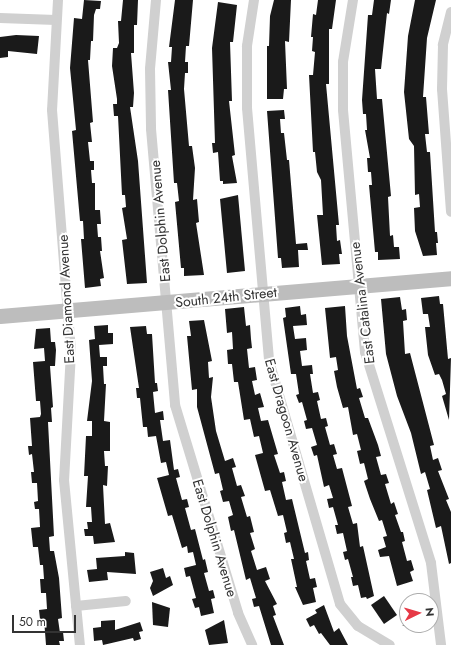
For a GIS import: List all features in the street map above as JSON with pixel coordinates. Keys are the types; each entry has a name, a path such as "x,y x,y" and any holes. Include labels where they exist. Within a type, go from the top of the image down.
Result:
{"street":[{"name":"East Diamond Avenue","path":"58,0 52,110 69,310 71,352 64,480 80,645"},
{"name":"East Dolphin Avenue","path":"156,0 150,69 151,129 168,303 175,405 238,614 252,645"},
{"name":"East Dragoon Avenue","path":"254,0 247,46 247,108 269,360 340,604 358,626 390,645"},
{"name":"East Catalina Avenue","path":"353,0 343,62 342,110 365,352 431,563 441,645"},
{"path":"451,12 443,45 442,90 451,212"},
{"path":"0,18 56,20"},
{"name":"South 24th Street","path":"0,316 168,303 264,292 451,278"},
{"path":"76,606 126,602"}],"building":[{"path":"84,0 101,1 100,9 96,9 94,15 93,41 91,41 90,60 88,60 93,122 90,123 92,142 88,142 90,161 94,161 94,170 91,170 92,183 95,183 95,210 100,210 101,224 97,224 98,237 101,237 102,251 100,251 104,278 100,279 101,286 85,288 81,239 84,239 83,221 80,221 72,131 76,130 70,68 74,18 82,19"},
{"path":"123,0 138,0 137,25 134,25 134,53 131,53 134,93 133,107 130,107 138,161 147,283 127,284 122,240 127,239 122,208 126,207 125,195 122,195 118,116 114,116 113,104 117,104 117,99 112,66 113,48 117,48 119,43 118,21 121,21"},
{"path":"175,0 193,0 189,46 186,46 185,62 188,62 188,73 185,73 184,89 189,146 192,146 195,168 193,200 197,199 199,222 196,223 204,275 184,276 184,268 181,268 175,202 179,201 177,183 174,183 168,90 171,90 168,62 171,62 172,47 169,47"},
{"path":"274,0 291,0 289,42 285,41 287,89 284,89 283,99 267,99 267,46 269,46 270,16"},
{"path":"318,0 336,0 332,29 329,29 329,84 326,84 339,225 336,225 337,241 340,240 342,254 339,254 340,264 322,265 317,215 323,215 321,180 317,172 315,152 313,152 309,75 313,75 315,52 312,51 313,37 311,37 313,14 316,15"},
{"path":"374,0 391,0 389,14 387,13 381,69 375,69 377,99 382,99 391,196 388,197 390,236 393,235 394,247 399,247 400,259 378,260 378,252 375,252 369,185 372,185 371,172 368,172 367,158 370,158 365,130 367,130 366,114 363,114 362,100 368,15 372,15"},
{"path":"415,0 436,0 427,38 423,97 426,97 429,134 425,134 427,152 430,152 435,232 437,232 438,243 436,243 437,255 423,256 415,231 414,208 420,207 419,194 415,195 414,146 409,139 404,92 408,36"},
{"path":"218,2 237,5 233,42 230,42 232,101 229,101 235,155 232,156 237,183 223,184 223,181 220,181 218,152 213,153 212,143 215,143 212,48"},
{"path":"16,35 39,36 37,54 8,51 8,57 0,58 0,37"},
{"path":"284,110 285,119 280,119 281,133 284,133 287,160 289,160 296,244 307,243 308,250 298,250 299,267 282,268 281,258 278,258 267,111"},
{"path":"238,195 245,271 227,273 220,199"},
{"path":"439,296 440,304 443,304 448,359 451,358 449,420 442,396 446,394 442,380 439,374 435,375 428,355 425,327 430,327 428,314 423,314 421,298"},
{"path":"400,297 402,310 406,309 407,320 403,321 405,354 410,353 434,445 430,446 433,460 438,458 442,470 438,471 449,499 446,500 451,512 451,563 449,564 441,526 436,528 427,490 430,489 425,472 421,474 411,433 397,396 386,354 381,299"},
{"path":"300,306 301,315 306,314 307,325 293,326 295,339 306,338 307,350 300,351 302,366 312,365 313,374 310,374 313,393 318,392 320,400 317,401 321,419 326,418 328,426 325,427 330,445 334,444 337,454 333,455 337,469 342,468 352,506 348,507 353,524 357,523 360,547 363,546 374,596 367,599 366,597 361,598 358,585 353,586 351,577 353,577 348,559 345,560 343,552 347,551 343,533 337,534 335,525 338,525 333,507 329,508 327,499 333,498 329,485 324,487 317,455 314,456 311,447 317,445 312,428 306,429 304,421 307,420 302,402 299,403 296,395 299,394 296,374 291,374 283,318 286,317 285,308"},
{"path":"345,306 347,336 357,389 360,388 363,397 359,398 365,418 368,418 378,445 381,456 376,457 381,475 386,474 389,483 385,484 391,504 394,502 398,514 395,515 401,532 403,532 405,541 402,542 407,561 411,560 414,570 410,572 413,581 397,586 389,556 380,557 378,550 386,547 383,537 387,536 382,520 379,521 370,499 364,481 368,479 364,463 360,464 357,451 361,450 357,434 353,435 348,407 343,408 337,387 334,371 338,370 336,357 330,358 325,308"},
{"path":"244,307 246,326 250,325 252,348 247,349 249,368 255,367 257,380 252,381 255,395 260,393 264,407 258,408 261,421 268,420 278,454 274,455 280,473 284,472 286,481 282,482 286,500 292,499 305,553 308,552 309,560 306,561 310,579 315,578 317,587 313,588 316,602 303,605 295,587 297,587 291,559 294,559 290,542 286,543 284,533 287,532 283,515 278,516 270,490 265,491 255,455 263,453 259,436 254,437 250,419 244,420 238,382 234,382 232,364 228,364 227,350 233,349 232,332 227,333 225,309"},
{"path":"204,320 212,361 208,362 209,378 213,377 211,397 216,431 225,461 233,458 236,467 232,468 237,486 241,485 245,496 241,497 247,517 250,516 254,532 250,533 255,549 251,551 257,570 266,567 270,579 265,581 277,604 273,606 276,615 273,616 284,645 271,645 259,606 254,607 252,599 256,598 250,578 246,580 234,530 231,531 228,517 233,515 229,501 223,502 220,491 223,490 219,473 215,474 197,407 197,389 192,390 187,336 191,336 189,321"},
{"path":"108,325 108,333 113,333 113,344 99,345 100,357 107,357 107,366 103,366 104,384 106,384 104,421 110,422 110,451 104,451 105,466 108,466 107,486 103,485 105,524 110,523 115,542 94,544 93,536 85,536 84,529 88,529 87,522 92,522 91,507 86,507 88,476 84,476 86,436 92,436 92,421 87,421 92,381 89,340 95,339 94,326"},
{"path":"146,326 147,334 152,334 155,383 157,383 158,391 153,392 155,413 163,411 164,420 160,420 163,441 170,440 174,470 178,469 180,477 176,478 182,500 187,499 189,507 185,508 191,530 195,529 203,560 205,559 208,572 204,573 209,591 213,590 215,598 211,599 214,613 201,616 199,607 195,608 192,599 196,598 190,576 186,577 184,568 196,565 193,552 188,553 187,546 182,548 172,515 168,516 157,478 169,475 166,462 161,463 156,436 148,437 147,427 143,427 140,398 137,398 136,388 139,388 130,327"},
{"path":"50,328 51,342 55,342 56,350 55,366 50,366 53,407 51,408 52,422 48,422 54,536 49,537 50,551 54,551 59,578 62,618 58,619 60,633 63,632 64,641 59,641 60,645 46,645 44,619 40,619 39,610 47,609 46,593 41,593 40,579 44,579 43,565 40,565 38,547 33,547 31,528 40,527 39,509 35,509 34,502 38,501 37,483 32,483 31,472 34,472 32,454 29,455 28,446 32,446 30,418 40,417 41,414 40,401 36,401 33,362 45,361 44,348 34,349 36,329"},
{"path":"125,552 134,553 136,574 107,572 108,580 89,582 87,570 97,569 96,558 125,556"},
{"path":"163,568 166,578 170,576 173,585 153,596 150,588 153,581 150,572"},
{"path":"384,596 397,615 384,624 371,605"},
{"path":"152,602 170,608 168,627 153,625"},
{"path":"324,605 334,632 339,628 348,645 330,645 321,633 319,634 314,625 310,627 306,619 317,613 315,610"},
{"path":"115,620 115,630 140,622 143,631 139,632 141,639 134,641 133,638 103,645 102,640 94,641 93,628 101,627 101,621"},
{"path":"224,620 228,643 209,645 205,630"}]}
